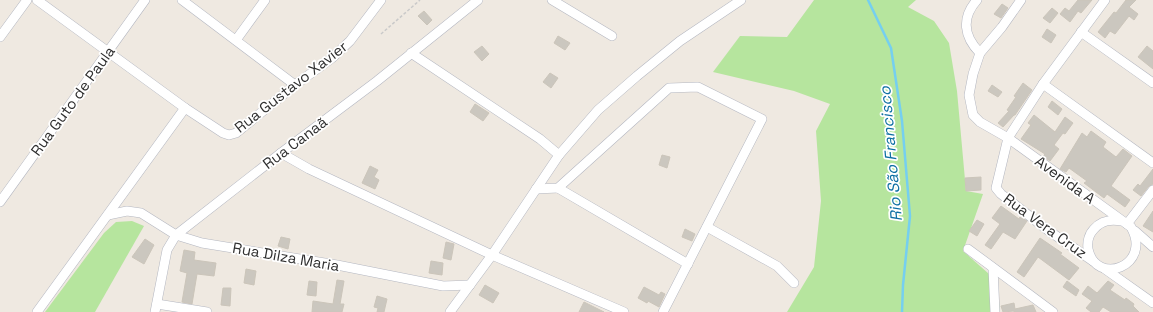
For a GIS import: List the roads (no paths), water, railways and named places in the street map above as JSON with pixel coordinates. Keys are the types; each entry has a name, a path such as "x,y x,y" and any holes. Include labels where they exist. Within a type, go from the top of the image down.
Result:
{"street":[{"path":"0,38 27,0"},
{"path":"37,0 186,108 38,312"},
{"name":"Rua Guto de Paula","path":"0,202 145,0"},
{"path":"182,0 295,85"},
{"path":"236,40 265,0"},
{"name":"Rua Gustavo Xavier","path":"186,108 223,133 230,135 236,133 295,85 332,58 350,41 380,0"},
{"name":"Rua Canaã","path":"156,308 167,250 176,235 281,153 377,81 478,0"},
{"path":"552,0 612,36"},
{"path":"450,312 492,255 559,155 598,110 680,41 741,0"},
{"path":"977,0 972,5 966,31 973,46 980,53 1002,27 1021,0"},
{"path":"1008,138 1043,84 1105,0"},
{"path":"1081,32 1153,83"},
{"path":"412,52 540,139 559,155"},
{"name":"Avenida A","path":"980,53 973,74 969,95 974,115 980,122 1008,138 1126,224 1153,247"},
{"path":"1043,84 1153,163"},
{"path":"558,188 669,88 698,87 762,119 662,312"},
{"name":"Rua Vera Cruz","path":"1008,138 996,188 1001,194 1049,231 1153,303"},
{"path":"281,153 309,168 492,255 624,312"},
{"path":"536,189 558,188 688,264"},
{"path":"1126,224 1153,190"},
{"name":"Rua Dilza Maria","path":"108,215 127,211 141,213 176,235 202,243 337,265 443,286 470,285"},
{"path":"1113,220 1126,224 1136,235 1138,243 1137,252 1133,259 1127,265 1119,269 1110,270 1099,265 1090,256 1088,248 1088,239 1092,231 1097,225 1105,221 1113,220"},
{"path":"707,227 777,266 794,283"},
{"path":"968,249 1053,312"},
{"path":"993,268 995,312"},
{"path":"156,308 207,312"}],"waterway":[{"name":"Rio São Francisco","path":"868,0 891,48 902,121 910,216 903,285 902,312"}]}
